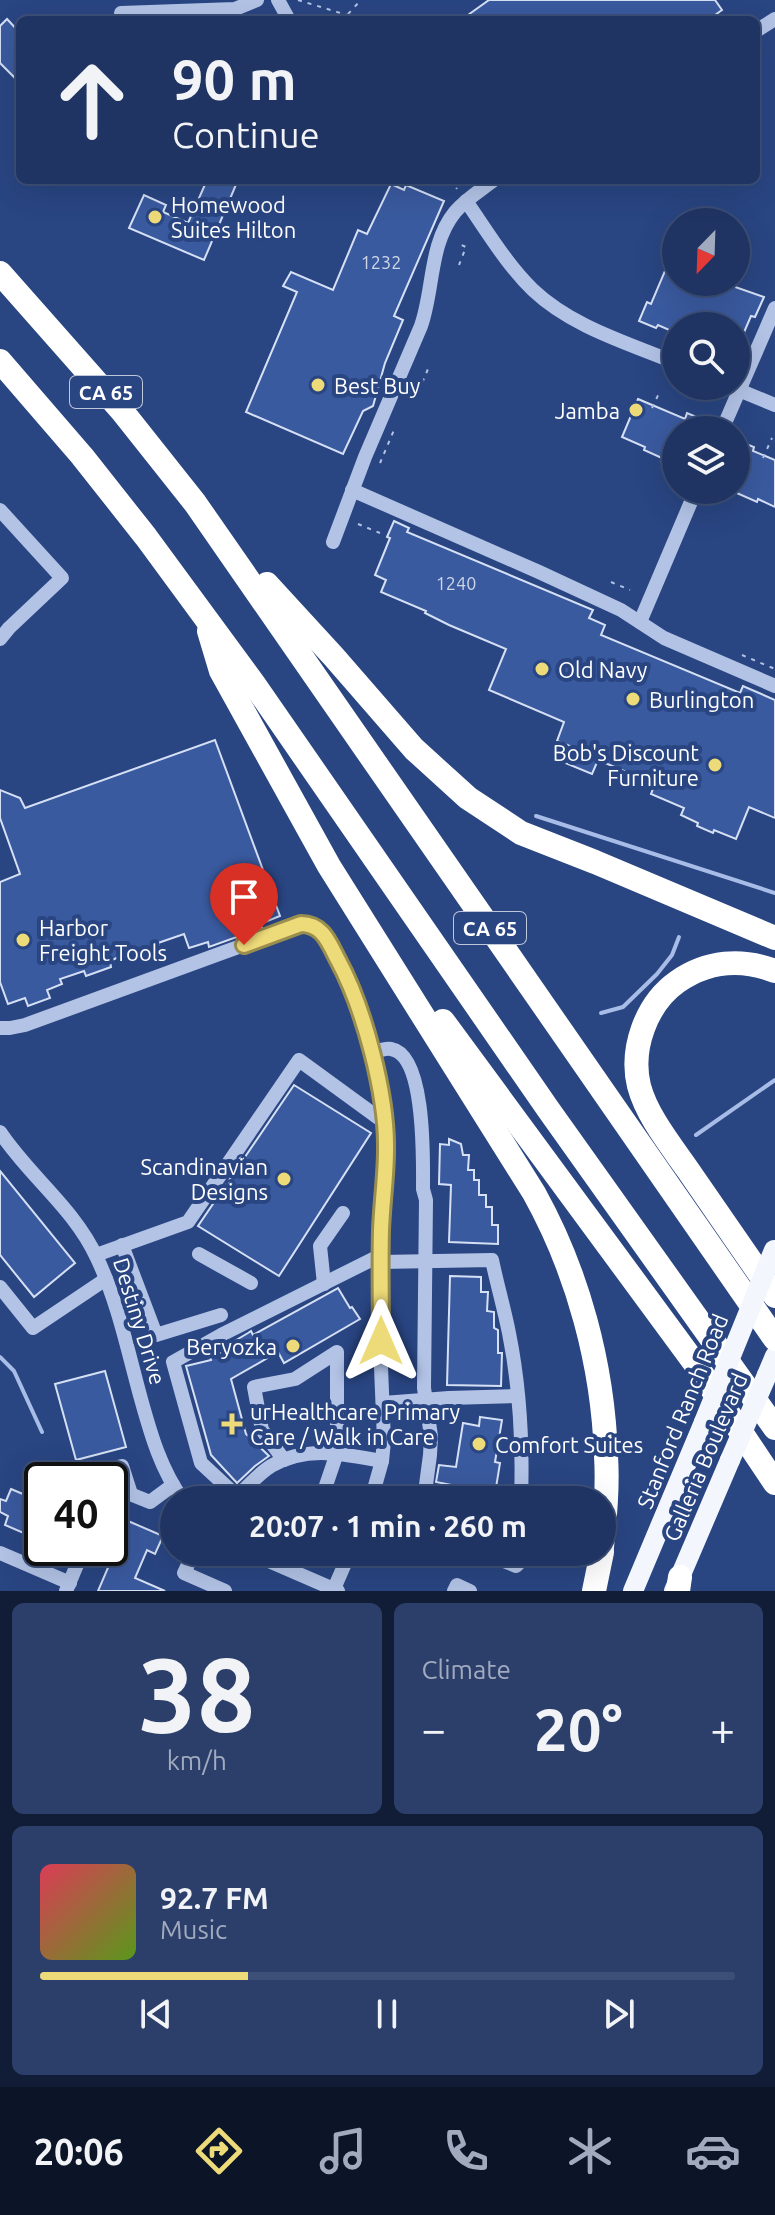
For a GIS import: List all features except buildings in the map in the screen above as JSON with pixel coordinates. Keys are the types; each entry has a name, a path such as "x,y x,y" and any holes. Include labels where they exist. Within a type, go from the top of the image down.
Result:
{"highway":[{"name":"CA 65","path":"0,273 122,411 205,518 775,1339"},
{"name":"CA 65","path":"0,361 82,456 146,537 263,696 548,1109 775,1428"},
{"path":"205,518 334,657 414,749 468,798 521,833 775,938"},
{"path":"205,618 221,671 329,866 534,1193 553,1231 582,1307 591,1345 604,1425 606,1486"},
{"path":"380,947 424,996 530,1136 696,1365 775,1483"},
{"path":"775,971 744,962 726,963 684,977 660,998 646,1020 636,1062 639,1087 658,1125 775,1296"},
{"path":"594,1591 599,1566"}],"main road":[{"name":"Stanford Ranch Road","path":"633,1591 774,1249"},
{"name":"Galleria Boulevard","path":"677,1586 775,1356"}],"street":[{"path":"121,13 235,9 257,0"},
{"path":"333,542 421,326 435,255 453,214 489,184"},
{"path":"466,201 521,277 543,299 576,320 662,357"},
{"path":"750,357 775,308"},
{"path":"750,395 775,405"},
{"path":"352,490 539,572 612,606 664,638 775,686"},
{"path":"640,622 690,504"},
{"path":"3,520 62,578 3,629"},
{"path":"0,1028 25,1025 301,924 310,924 323,933 344,970 373,1053 387,1148 381,1259 384,1441 375,1486"},
{"path":"373,1053 383,1049 397,1051 407,1061 413,1073 422,1137 426,1200 424,1388 431,1436 426,1486"},
{"path":"96,1255 188,1222 299,1060 384,1122"},
{"name":"Destiny Drive","path":"1,1136 68,1210 96,1255 106,1279 149,1428 173,1485"},
{"path":"324,1284 320,1246 343,1213"},
{"path":"122,1245 156,1335 221,1315"},
{"path":"199,1254 251,1283"},
{"path":"224,1486 201,1463 173,1362 221,1335 381,1259 492,1260 509,1333 517,1396 521,1486"},
{"path":"0,1287 33,1328 106,1279"},
{"path":"284,1460 262,1430 254,1387 295,1379 337,1352 337,1453 326,1486"},
{"path":"383,1403 517,1396"},
{"path":"250,1486 270,1467 300,1454 327,1451 382,1461"},
{"path":"128,1485 131,1494"},
{"path":"128,1493 150,1502 173,1485"},
{"path":"0,1553 68,1587 77,1566"},
{"path":"187,1566 184,1573 225,1591"},
{"path":"280,1566 335,1590 344,1566"},
{"path":"454,1591 457,1585 470,1591"}],"path":[{"path":"298,0 347,15 361,0"},
{"path":"459,244 466,247 459,265"},
{"path":"652,408 660,391"},
{"path":"380,463 394,430"},
{"path":"763,458 772,438"},
{"path":"358,524 380,533"},
{"path":"611,582 630,590"},
{"path":"742,655 775,669"}],"waterway":[{"path":"536,816 775,893"},
{"path":"601,1013 623,1007 657,974 672,955 679,937"},
{"path":"696,1135 775,1080"},
{"path":"0,1357 14,1371 42,1432"}],"place":[{"name":"Homewood Suites Hilton","path":"155,217"},
{"name":"Best Buy","path":"318,385"},
{"name":"Jamba","path":"636,410"},
{"name":"Old Navy","path":"542,669"},
{"name":"Burlington","path":"633,699"},
{"name":"Bob's Discount Furniture","path":"715,765"},
{"name":"Harbor Freight Tools","path":"23,940"},
{"name":"Scandinavian Designs","path":"284,1179"},
{"name":"Beryozka","path":"293,1346"},
{"name":"urHealthcare Primary Care / Walk in Care","path":"232,1424"},
{"name":"Comfort Suites","path":"479,1444"}],"route":[{"path":"244,945 301,924 317,927 344,970 358,1007 373,1053 387,1148 381,1230 381,1341"}]}
